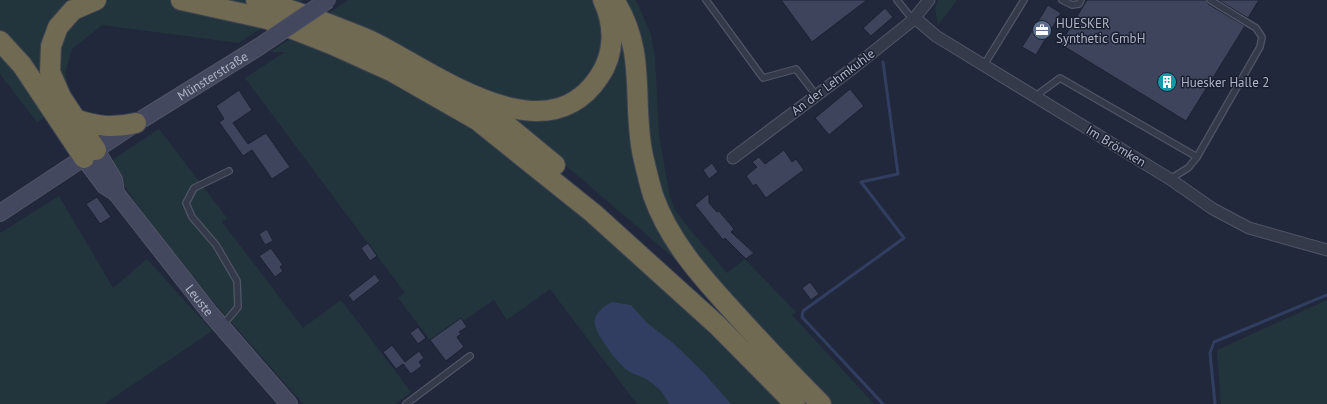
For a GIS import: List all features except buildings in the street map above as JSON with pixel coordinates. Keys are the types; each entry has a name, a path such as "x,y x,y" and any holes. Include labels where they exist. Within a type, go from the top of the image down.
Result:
{"highway":[{"path":"90,154 75,119 61,98 50,72 51,46 58,27 73,10 96,0"},
{"path":"180,0 267,18 331,44 393,72 477,120 599,218 717,325 795,404"},
{"path":"256,0 287,8 374,42 468,94 514,110 543,111 572,103 595,83 606,67 612,40 610,14 603,0"},
{"path":"614,0 625,22 633,44 637,68 643,155 653,194 672,234 695,268 768,350 821,404"},
{"path":"0,41 22,65 90,154"},
{"path":"468,94 576,182 768,350"},
{"path":"75,119 92,125 102,126 119,127 136,123"}],"main road":[{"name":"Münsterstraße","path":"0,213 136,123 257,48 328,0"},
{"name":"Leuste","path":"90,154 114,180 116,193 222,327 288,404"}],"street":[{"name":"An der Lehmkuhle","path":"733,158 914,19 929,0"},
{"name":"Im Brömken","path":"914,19 936,36 1170,178 1213,210 1249,228 1327,250"}],"lane":[{"path":"706,0 763,78 796,69 816,95"},
{"path":"897,0 914,19"},
{"path":"984,65 1024,0"},
{"path":"1062,0 1072,5 1079,4 1081,0"},
{"path":"1170,178 1188,168 1197,157 1260,47 1262,37 1256,28 1210,0"},
{"path":"1037,98 1041,92 1060,78 1197,157"},
{"path":"222,327 238,307 237,281 216,245 192,217 186,202 194,188 229,171"},
{"path":"406,404 470,356"}],"shaded area":[{"path":"0,0 303,0 239,43 102,25 72,49 65,73 72,101 37,122 0,74"},
{"path":"348,0 597,0 605,19 601,65 567,99 512,105 325,16"},
{"path":"620,0 636,0 651,35 655,57 659,136 670,197 675,210 727,273 745,259 796,312 792,315 874,404 832,404 705,273 659,195"},
{"path":"938,0 957,0 938,25 935,9"},
{"path":"619,21 635,123 690,272 577,175 497,111 573,106"},
{"path":"295,36 322,45 441,107 511,159 583,218 679,303 782,404 637,404 550,289 507,320 494,300 463,321 461,318 430,340 398,298 405,293 245,78 285,52 270,52"},
{"path":"159,129 227,218 222,222 303,328 341,300 411,392 395,404 303,404 206,293 157,234 114,170 114,159"},
{"path":"59,196 113,288 147,259 212,331 104,404 0,404 0,233"},
{"path":"1327,300 1327,404 1221,404 1217,350"}],"water":[{"path":"612,302 631,305 647,323 673,343 702,371 731,404 669,404 662,392 652,383 627,370 606,346 597,331 595,324 595,319 598,313"}],"waterway":[{"path":"883,62 898,174 861,182 904,238 803,311 802,317 883,404"},
{"path":"1215,404 1210,353 1214,342 1327,295"}],"place":[{"name":"HUESKER Synthetic GmbH","path":"1042,30"},
{"name":"Huesker Halle 2","path":"1167,82"}]}
